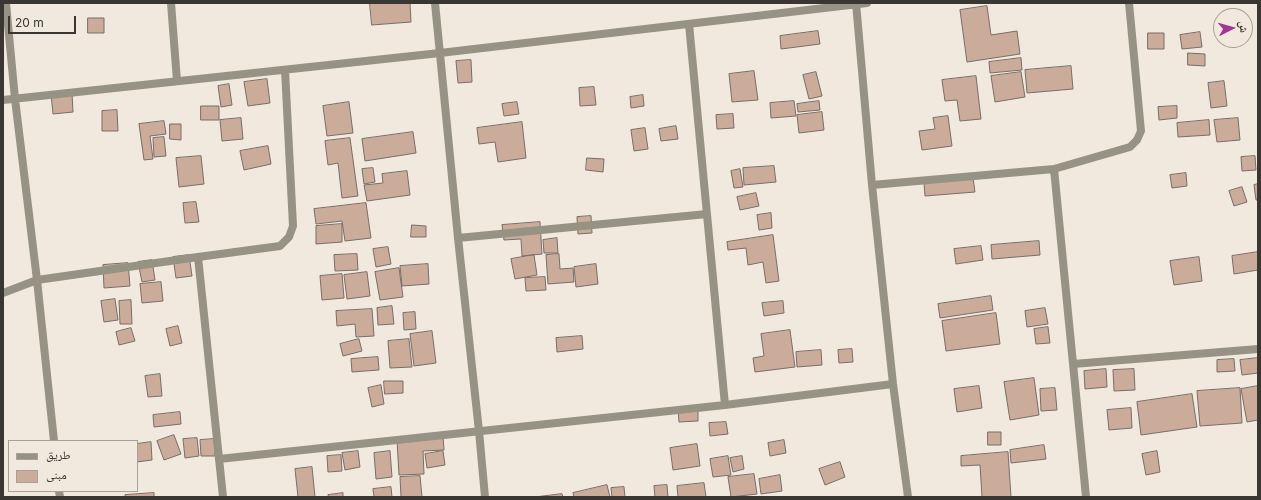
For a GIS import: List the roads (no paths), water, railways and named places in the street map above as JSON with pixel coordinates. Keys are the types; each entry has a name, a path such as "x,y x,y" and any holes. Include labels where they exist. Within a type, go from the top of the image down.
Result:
{"street":[{"path":"6,3 15,99 37,280 54,440"},
{"path":"172,3 177,81"},
{"path":"435,3 485,497"},
{"path":"3,100 440,53 867,3"},
{"path":"872,185 1054,169 1130,147 1137,140 1140,131 1129,3"},
{"path":"856,4 872,185 893,384 908,497"},
{"path":"689,24 725,405"},
{"path":"3,293 37,280 198,256 280,246 289,237 293,226 284,70"},
{"path":"1054,169 1086,497"},
{"path":"458,238 707,214"},
{"path":"198,256 223,497"},
{"path":"1072,364 1258,349"},
{"path":"219,459 725,405 893,384"}]}
